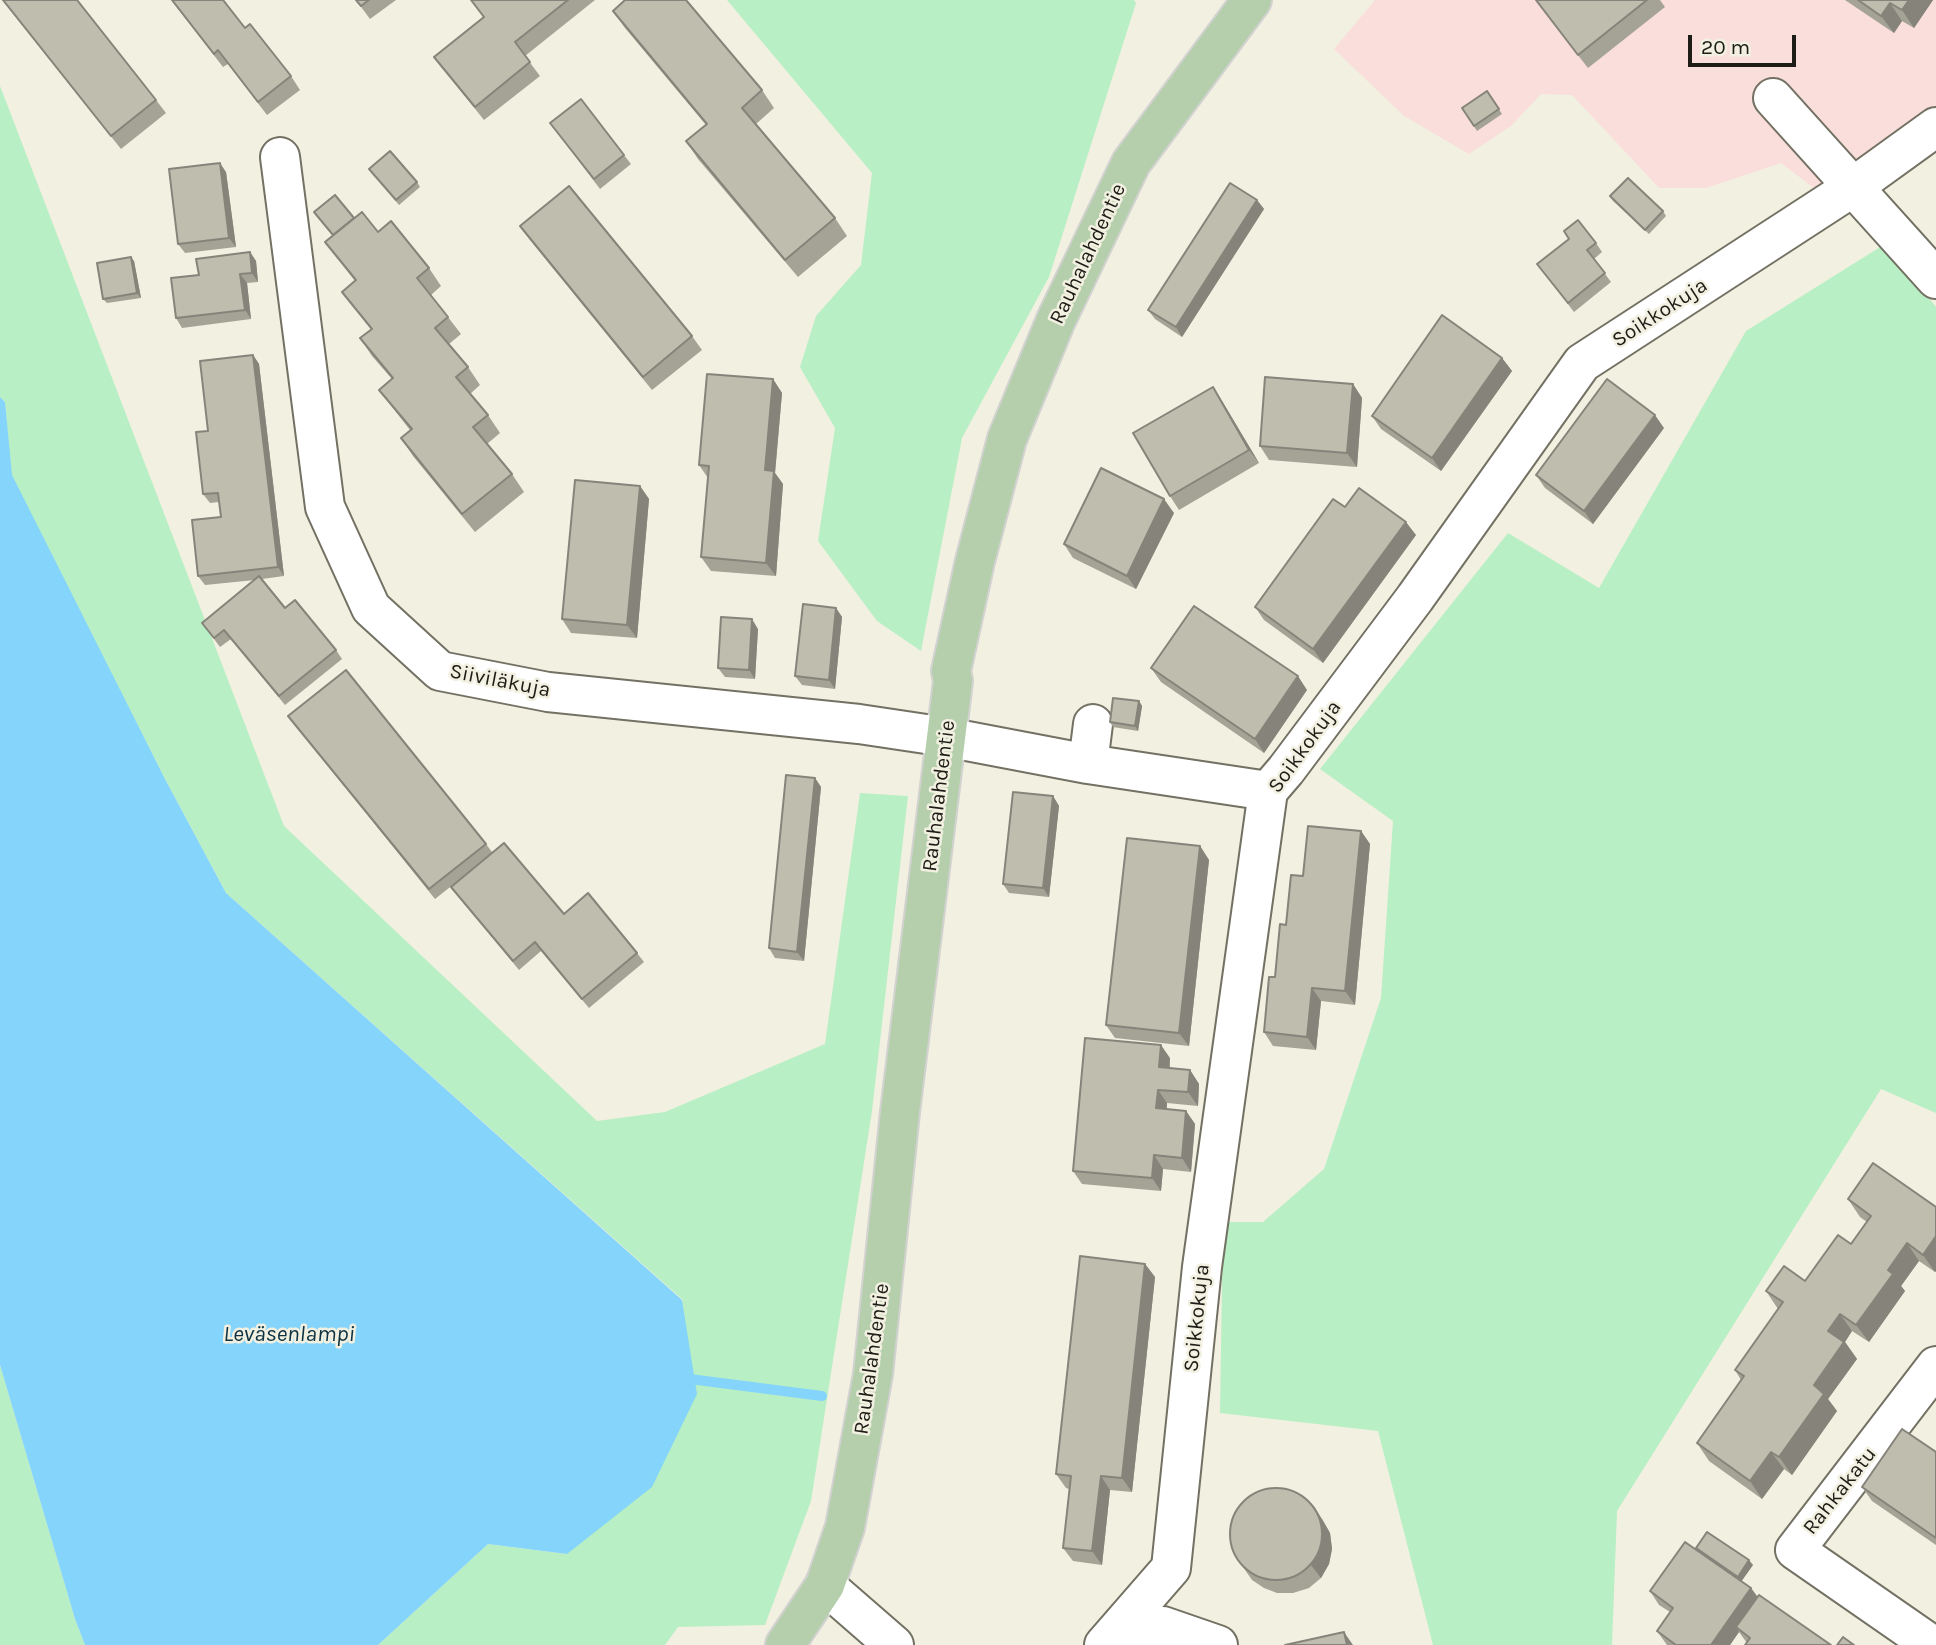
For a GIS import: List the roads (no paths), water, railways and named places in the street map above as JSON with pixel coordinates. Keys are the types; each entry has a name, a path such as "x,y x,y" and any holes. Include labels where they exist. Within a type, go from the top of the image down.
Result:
{"main road":[{"name":"Rauhalahdentie","path":"785,1645 825,1585 845,1527 873,1374 900,1112 953,681 951,671 975,561 1007,439 1056,320 1132,163 1252,0"}],"street":[{"path":"1773,98 1936,279"},
{"name":"Soikkokuja","path":"1112,1635 1171,1568 1202,1267 1268,791 1407,608 1582,363 1853,187 1936,127"},
{"name":"Siiviläkuja","path":"281,157 325,507 371,608 440,671 548,692 859,724 946,737 1088,764 1268,791"},
{"path":"1088,764 1093,724"},
{"name":"Rahkakatu","path":"1932,1645 1795,1550 1936,1366"},
{"path":"825,1585 894,1645"},
{"path":"1112,1635 1163,1626 1218,1645"}],"water":[{"name":"Leväsenlampi","path":"0,397 5,402 12,475 165,779 226,893 682,1300 697,1394 652,1487 567,1554 488,1544 378,1645 85,1645 75,1619 0,1365"}],"waterway":[{"path":"682,1378 822,1396"}]}
